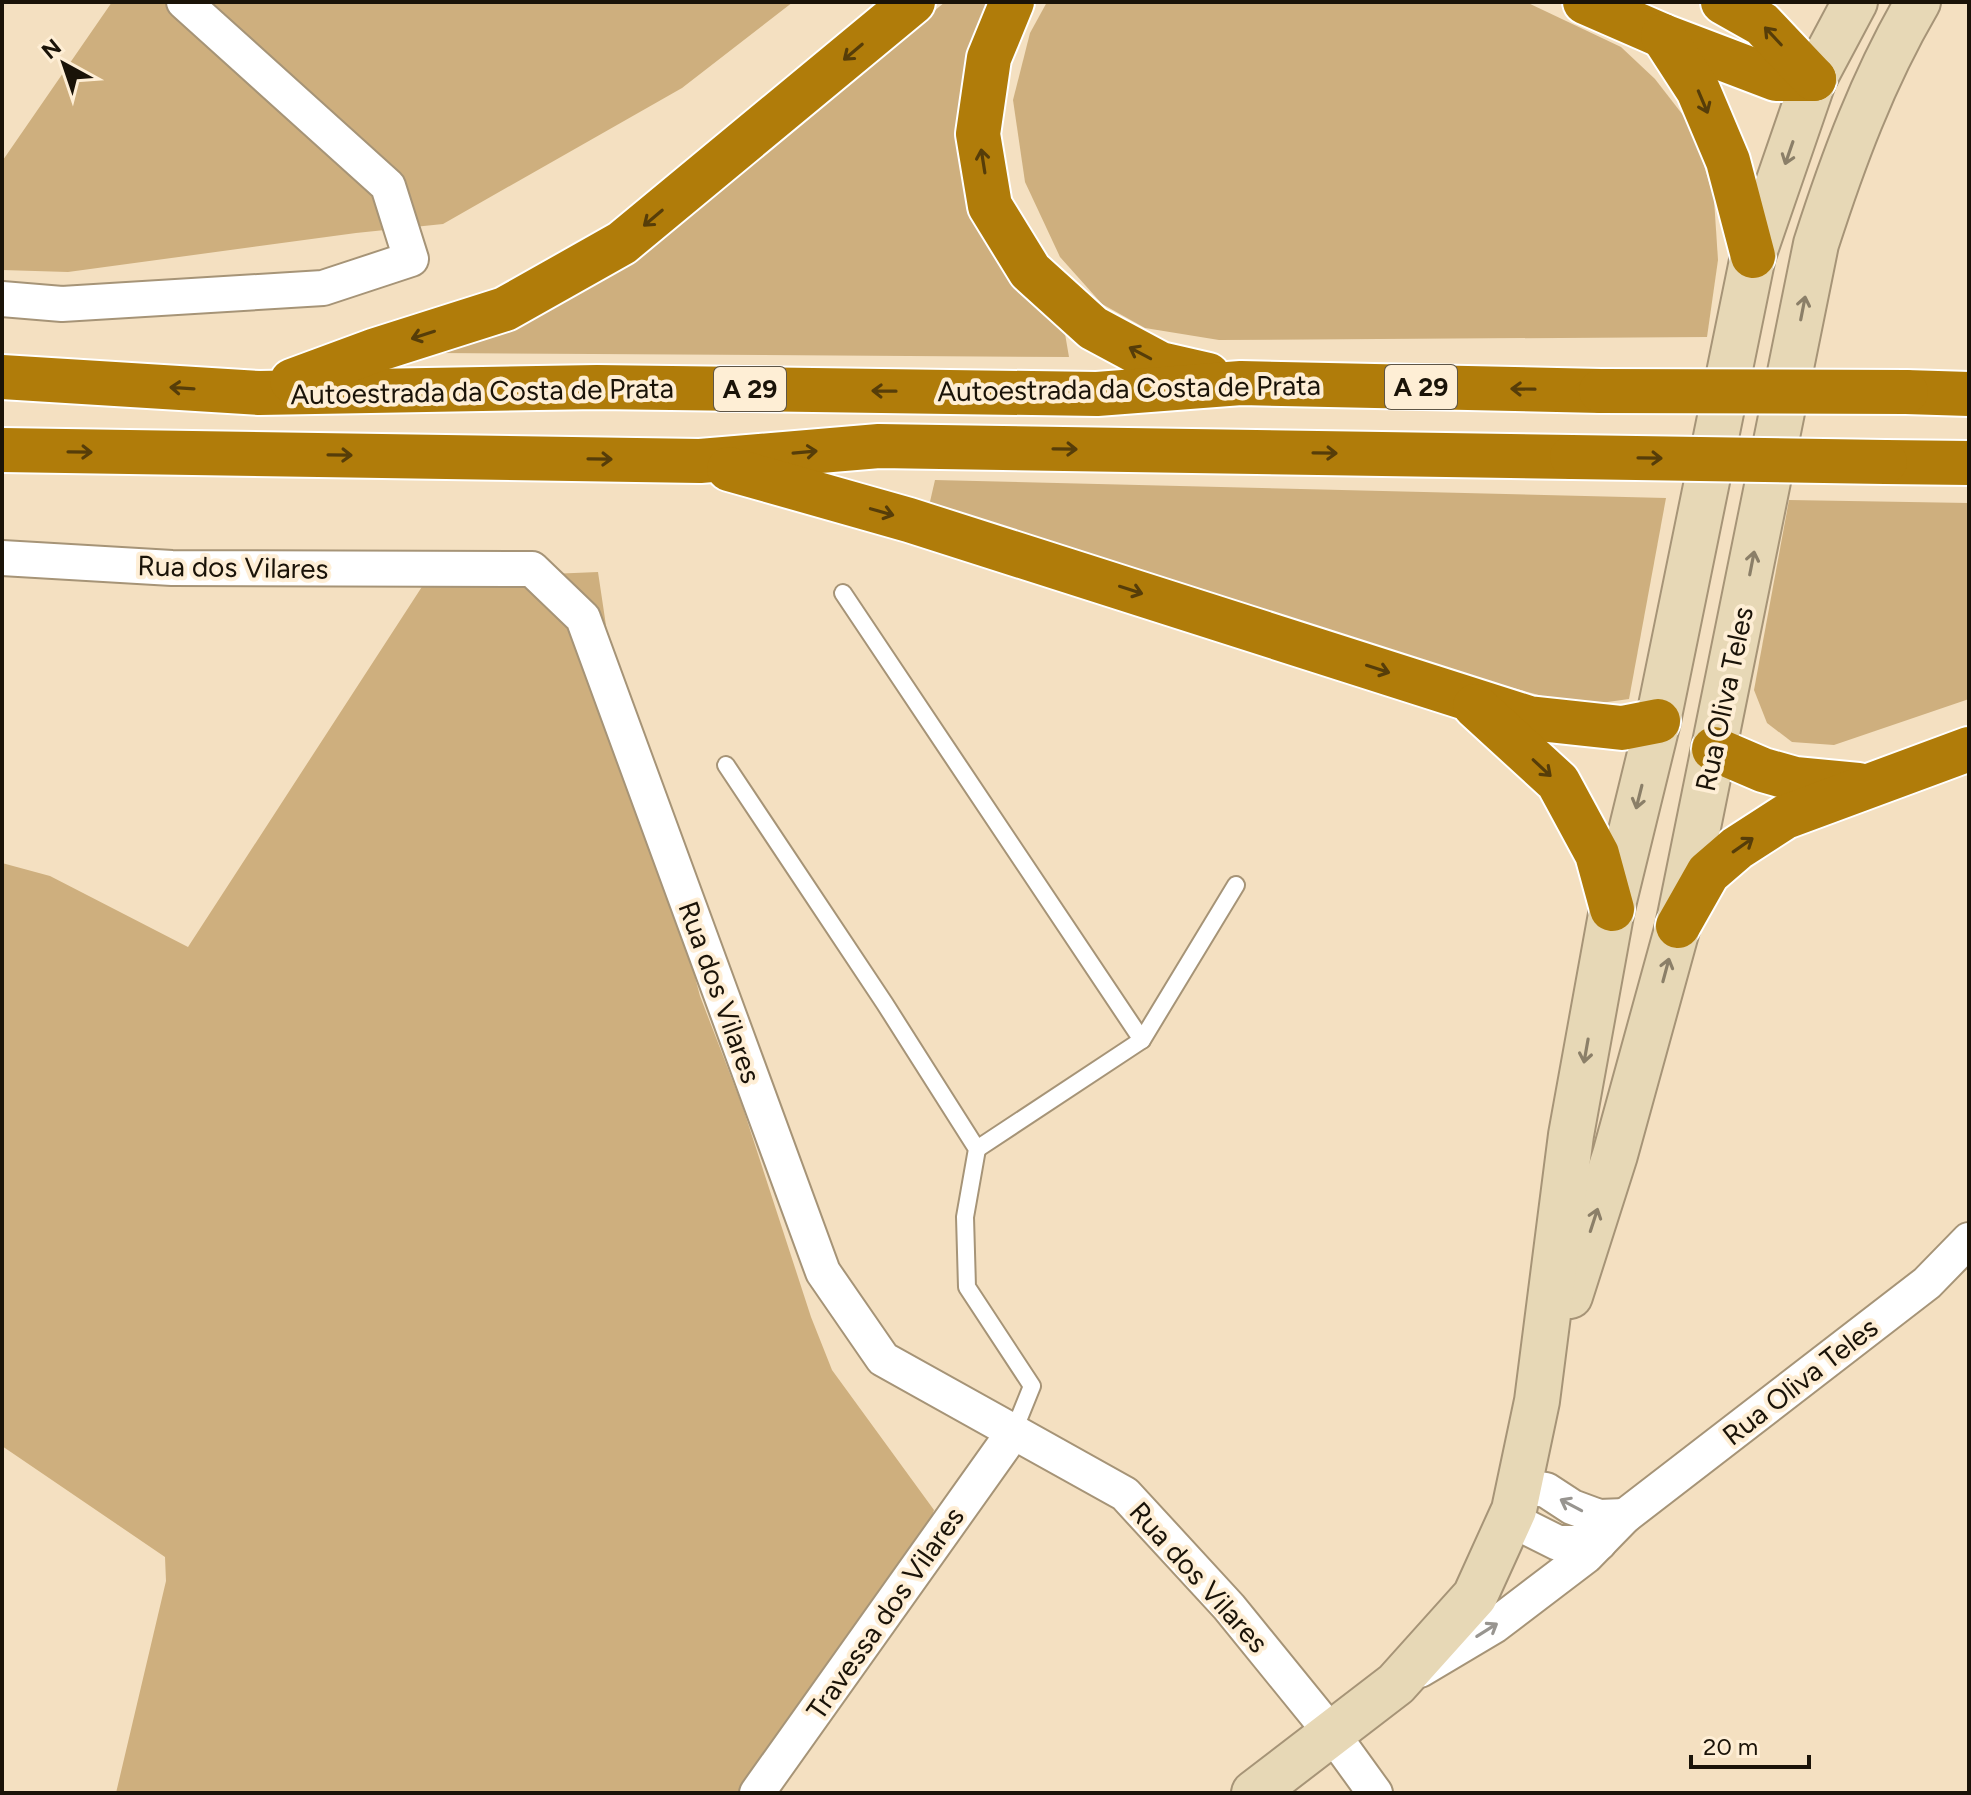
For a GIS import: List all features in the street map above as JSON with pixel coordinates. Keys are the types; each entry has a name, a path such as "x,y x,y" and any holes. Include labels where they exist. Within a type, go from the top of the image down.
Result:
{"highway":[{"path":"259,393 376,350 505,309 622,243 913,2"},
{"path":"1012,2 989,58 978,134 990,206 1030,271 1093,328 1160,364 1241,383"},
{"path":"1585,2 1776,79 1814,79"},
{"path":"1723,2 1762,24 1814,79"},
{"path":"1663,36 1698,90 1728,161 1753,256"},
{"name":"Autoestrada da Costa de Prata","path":"2,377 259,393 597,387 1097,394 1241,383 1601,391 1969,394"},
{"name":"Autoestrada da Costa de Prata","path":"2,450 700,461 879,446 1969,463"},
{"path":"700,461 924,525 1529,718 1622,728 1672,710"},
{"path":"1464,696 1558,782 1597,854 1612,909"},
{"path":"1714,749 1763,770 1795,779 1868,786"},
{"path":"1678,926 1708,873 1737,848 1785,817 1969,749"}],"main road":[{"name":"Rua Oliva Teles","path":"1254,1793 1396,1684 1475,1596 1515,1502 1537,1401 1571,1135 1612,909 1672,710 1679,619 1753,256 1814,79 1855,2"},
{"name":"Rua Oliva Teles","path":"1537,1401 1615,1155 1678,926 1816,244 1843,159 1890,50 1918,2"},
{"path":"1843,159 1827,101 1814,79 1890,50"},
{"path":"1714,749 1672,710 1739,625"}],"street":[{"path":"2,299 62,304 323,288 411,259 388,186 184,2"},
{"name":"Rua dos Vilares","path":"2,558 172,568 532,569 583,618 823,1272 883,1359 1125,1494 1229,1607 1333,1735 1375,1793"},
{"name":"Rua Oliva Teles","path":"1396,1684 1494,1626 1586,1556 1625,1516 1927,1283 1969,1240"},
{"name":"Travessa dos Vilares","path":"757,1793 1013,1433"},
{"path":"1599,1543 1558,1543 1515,1502 1546,1490 1572,1507 1599,1517 1625,1516"}],"lane":[{"path":"843,593 1142,1040"},
{"path":"726,765 977,1149 965,1217 967,1287 1032,1386 1013,1433"},
{"path":"977,1149 1142,1040 1236,885"}],"shaded area":[{"path":"112,2 793,2 682,88 443,224 68,272 2,270 3,160"},
{"path":"945,2 992,2 973,37 961,110 965,199 988,246 1022,288 1063,322 1069,357 438,353 531,319 626,265"},
{"path":"1047,2 1526,2 1621,47 1655,79 1693,128 1714,199 1718,260 1707,337 1219,340 1145,328 1102,304 1060,257 1025,182 1013,100 1030,33"},
{"path":"935,480 1666,498 1629,699 1579,706 1385,653 929,506"},
{"path":"1789,500 1969,503 1969,699 1834,745 1792,742 1767,723 1754,690"},
{"path":"598,572 611,659 700,996 742,1105 811,1317 832,1370 934,1510 910,1580 757,1793 116,1793 166,1581 165,1557 2,1446 2,863 50,876 188,947 427,579"}]}
